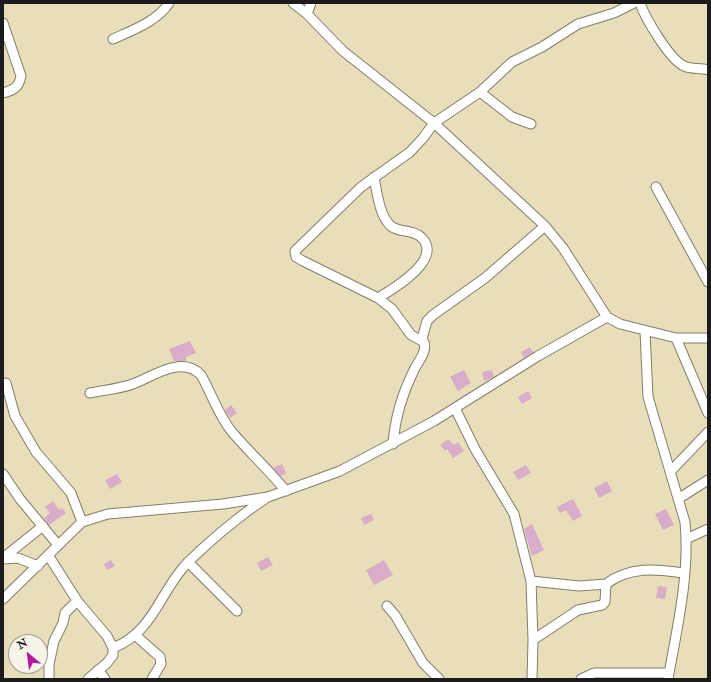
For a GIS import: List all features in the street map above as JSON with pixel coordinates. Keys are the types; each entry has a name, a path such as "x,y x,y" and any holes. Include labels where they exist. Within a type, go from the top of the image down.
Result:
{"street":[{"path":"113,40 150,20 162,12 169,3"},
{"path":"293,3 307,14 344,51 372,73 395,94 434,123 545,226 563,248 607,316 620,324 676,338 708,338"},
{"path":"307,14 310,3"},
{"path":"422,339 411,335 392,308 378,298 303,260 294,254 295,251 306,238 374,177 410,152 434,123 480,92 512,62 542,47 578,24 614,13 634,3"},
{"path":"640,3 649,22 676,60 685,67 708,70"},
{"path":"3,23 21,76 20,84 14,89 3,93"},
{"path":"480,92 512,117 531,124"},
{"path":"374,177 377,195 386,221 396,229 416,233 423,238 426,245 426,253 415,273 404,282 378,298"},
{"path":"656,187 708,282"},
{"path":"393,444 398,408 414,368 424,351 425,346 422,339 427,321 433,315 485,278 545,226"},
{"path":"3,599 82,522 108,514 223,504 268,497 286,492 340,471 393,444 607,316"},
{"path":"581,679 594,673 669,676 679,618 684,573 686,539 685,522 648,397 645,331"},
{"path":"676,338 708,413"},
{"path":"90,393 132,384 178,366 188,366 196,369 202,375 224,420 232,432 260,460 286,492"},
{"path":"6,383 15,416 36,452 71,494 82,522"},
{"path":"455,408 475,448 514,514 531,581 533,640 532,679"},
{"path":"670,472 708,432"},
{"path":"3,474 20,499 58,545"},
{"path":"678,499 708,480"},
{"path":"113,648 123,644 135,635 150,618 176,577 188,562 228,525 268,497"},
{"path":"3,559 43,526"},
{"path":"686,539 708,529"},
{"path":"48,555 77,601 107,636 113,648 113,655 88,679"},
{"path":"3,559 18,558 38,566"},
{"path":"188,562 237,611"},
{"path":"531,581 579,586 606,584 618,577 646,569 684,573"},
{"path":"533,640 578,610 602,605 605,602 606,584"},
{"path":"49,679 49,664 54,641 63,623 65,613 77,601"},
{"path":"387,606 395,615 416,652 439,679"},
{"path":"135,635 160,657 161,664 152,679"},
{"path":"98,670 105,679"},
{"path":"608,674 618,679"}],"building":[{"path":"190,341 196,353 186,357 186,361 174,361 169,349"},
{"path":"530,347 533,352 524,358 521,352"},
{"path":"464,370 471,383 458,391 450,377"},
{"path":"492,370 494,377 484,381 482,372"},
{"path":"528,391 532,398 522,404 518,397"},
{"path":"231,405 237,413 230,418 225,410"},
{"path":"448,439 454,445 458,442 464,451 453,458 447,449 445,451 440,445"},
{"path":"282,464 286,473 281,476 273,468"},
{"path":"526,465 531,473 518,480 513,472"},
{"path":"117,474 122,482 110,489 105,480"},
{"path":"607,481 612,491 599,498 594,488"},
{"path":"573,499 582,516 573,521 566,510 560,513 557,507"},
{"path":"53,501 59,510 62,508 66,513 49,525 44,518 50,513 45,507"},
{"path":"666,509 674,525 663,530 655,514"},
{"path":"371,514 374,520 364,525 361,518"},
{"path":"532,524 544,550 532,556 524,529"},
{"path":"268,557 273,565 261,571 257,563"},
{"path":"111,560 115,566 107,570 104,564"},
{"path":"384,560 393,575 374,585 366,570"},
{"path":"658,586 667,587 665,599 656,598"}]}
